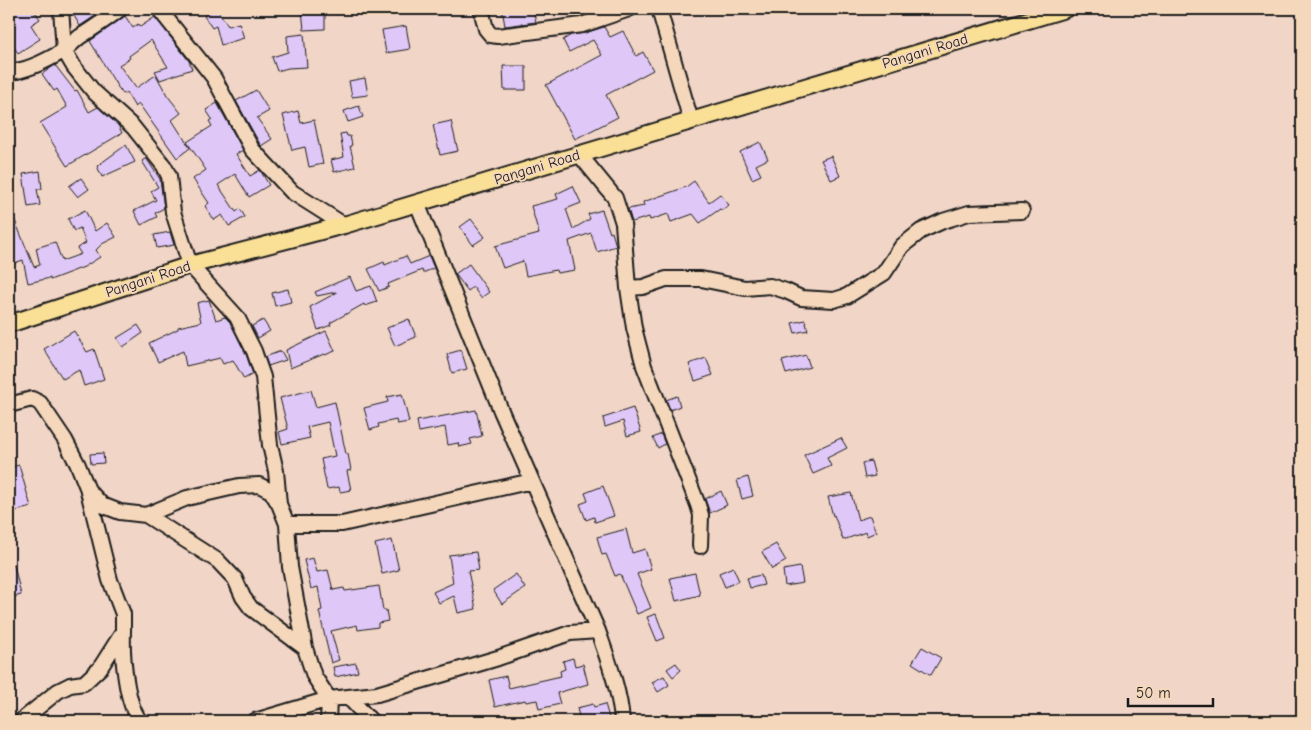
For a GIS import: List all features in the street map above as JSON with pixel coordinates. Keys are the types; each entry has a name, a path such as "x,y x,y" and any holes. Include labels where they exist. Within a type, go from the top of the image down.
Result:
{"main road":[{"name":"Pangani Road","path":"9,324 190,265 344,225 1065,9"}],"street":[{"path":"61,9 64,50 74,68 94,92 133,127 164,166 169,176 173,212 190,265 237,317 254,350 263,377 270,445 276,471 279,504"},
{"path":"9,72 16,72 32,66 64,50 120,9"},
{"path":"159,9 214,78 252,150 292,192 344,225"},
{"path":"481,9 486,29 491,35 498,36 582,25 629,9"},
{"path":"659,9 691,121"},
{"path":"579,154 615,198 623,223 628,288 634,328 644,366 701,515 700,546"},
{"path":"417,203 502,413 598,631 622,709 622,721"},
{"path":"628,288 643,287 666,279 701,279 745,288 770,286 801,298 834,300 847,296 884,273 902,246 921,231 943,221 969,213 1022,210"},
{"path":"9,405 32,399 40,402 65,440 88,490 110,580 123,614 122,656 134,714 140,721"},
{"path":"287,524 342,524 532,481"},
{"path":"146,515 187,498 239,486 259,485 271,491 279,504 287,524 290,567 304,648 314,676 329,699 328,721"},
{"path":"88,490 102,505 120,512 146,515 173,530 218,561 235,579 243,598 251,608 304,648"},
{"path":"255,721 329,699 377,694 452,672 570,633 598,631"},
{"path":"20,721 58,691 70,685 84,683 100,668 123,632"},
{"path":"349,698 371,721"}],"building":[{"path":"9,9 33,9 40,19 31,25 40,39 18,53 9,40"},
{"path":"70,9 98,9 101,12 80,26"},
{"path":"217,9 228,26 239,23 244,38 221,45 216,26 212,28 204,16"},
{"path":"325,9 325,29 304,30 302,10"},
{"path":"502,9 533,9 536,22 505,26"},
{"path":"125,16 133,28 138,24 140,27 155,17 189,61 192,69 160,80 155,71 168,67 151,40 119,65 136,88 156,75 167,95 181,113 172,120 190,148 177,158 139,104 135,107 126,92 123,94 117,86 90,41"},
{"path":"406,26 410,49 386,53 382,30"},
{"path":"604,27 610,37 623,31 636,56 643,52 653,70 606,95 618,117 575,139 546,85 602,55 593,40 569,52 563,40 571,35"},
{"path":"304,34 307,67 288,68 277,71 272,57 288,52 287,36"},
{"path":"55,65 75,91 77,90 89,112 98,107 118,125 122,133 67,166 40,123 67,107 57,89 54,91 42,74"},
{"path":"503,66 526,66 526,90 504,90"},
{"path":"365,78 368,95 352,97 349,81"},
{"path":"256,90 269,111 257,118 272,139 261,146 236,101"},
{"path":"217,103 243,150 236,154 250,176 260,170 269,185 249,197 235,174 218,185 236,212 240,209 245,217 229,226 222,215 214,220 205,206 209,203 193,179 206,170 187,142 212,126 209,121 212,119 206,110"},
{"path":"359,106 363,117 348,122 344,111"},
{"path":"298,111 301,123 314,120 323,164 309,167 305,147 292,150 283,115"},
{"path":"451,121 458,151 440,155 433,125"},
{"path":"346,133 347,136 350,136 352,145 350,146 355,167 334,172 331,160 344,157 340,134"},
{"path":"760,142 768,159 756,165 761,175 752,179 740,152"},
{"path":"126,145 135,162 102,177 97,166"},
{"path":"831,156 840,176 831,180 821,160"},
{"path":"146,158 160,179 164,208 155,213 157,217 141,225 134,211 156,200 151,191 158,187 142,161"},
{"path":"40,171 42,189 37,189 40,205 28,207 23,174"},
{"path":"81,178 89,189 78,197 69,186"},
{"path":"694,181 709,202 720,194 729,205 700,223 693,214 671,222 668,214 650,220 649,217 632,222 628,209 644,206 643,202 686,187"},
{"path":"573,186 581,203 566,209 573,229 590,219 588,214 602,210 616,246 597,252 591,233 569,241 575,270 557,273 556,270 526,276 523,261 503,268 495,246 539,234 531,206 558,199 556,194"},
{"path":"9,206 34,267 40,265 36,248 55,242 62,261 81,254 77,248 86,243 80,228 74,231 68,219 85,210 95,231 107,223 116,237 102,244 96,250 100,257 84,267 50,280 50,278 28,283 23,260 9,265"},
{"path":"471,219 485,237 473,245 460,227"},
{"path":"170,232 174,245 157,248 154,235"},
{"path":"406,256 410,264 429,256 434,268 423,273 422,270 388,284 389,287 379,291 368,269 384,262 385,265"},
{"path":"469,264 489,292 481,298 473,287 468,291 455,274"},
{"path":"350,277 356,291 371,286 377,302 365,306 364,304 330,323 331,325 318,330 310,307 336,292 317,296 315,292"},
{"path":"288,289 291,302 275,306 272,293"},
{"path":"209,300 216,320 225,317 230,322 246,354 253,374 244,379 233,360 223,364 220,358 186,366 183,351 158,362 149,343 178,329 178,327 201,322 197,303"},
{"path":"409,319 416,337 395,346 387,328"},
{"path":"263,320 270,331 258,338 252,326"},
{"path":"805,320 808,330 795,333 792,323"},
{"path":"138,325 143,333 123,347 117,338"},
{"path":"74,331 87,352 94,349 104,379 84,386 79,370 63,379 55,367 44,349"},
{"path":"326,331 335,351 290,368 286,350"},
{"path":"461,350 467,369 452,373 447,354"},
{"path":"281,351 286,360 268,366 265,357"},
{"path":"806,355 810,367 786,374 782,361"},
{"path":"706,358 713,375 695,381 689,364"},
{"path":"311,390 316,407 335,402 351,470 347,471 351,490 340,492 339,487 327,489 321,459 335,456 328,422 307,427 310,438 282,444 279,432 288,429 280,398"},
{"path":"402,394 409,422 397,424 396,420 378,424 379,427 370,430 364,408 388,402 387,397"},
{"path":"677,396 680,406 670,410 666,400"},
{"path":"633,408 641,432 627,436 623,421 605,427 603,418"},
{"path":"476,410 482,436 470,439 472,444 459,447 458,443 448,445 445,427 419,432 417,421"},
{"path":"661,434 665,444 658,448 653,438"},
{"path":"841,438 847,448 827,458 831,466 813,474 804,455"},
{"path":"103,453 104,463 91,464 90,454"},
{"path":"871,461 875,476 865,478 862,463"},
{"path":"19,465 31,507 9,513 9,468"},
{"path":"748,477 753,496 742,499 737,480"},
{"path":"603,486 614,516 595,522 594,517 586,520 580,504 588,501 585,493"},
{"path":"721,491 727,505 710,513 705,499"},
{"path":"851,493 858,520 870,516 876,532 867,536 866,532 843,540 833,516 828,497"},
{"path":"626,529 632,553 645,549 651,569 637,574 651,608 637,614 620,574 615,576 606,554 602,555 597,537"},
{"path":"392,540 399,570 382,574 375,544"},
{"path":"776,544 786,561 772,569 762,552"},
{"path":"476,552 479,570 468,571 476,609 458,613 454,596 439,603 433,592 453,583 449,555"},
{"path":"313,558 317,572 328,570 333,590 344,588 345,591 379,586 383,610 386,610 388,621 378,623 378,627 358,630 357,625 331,631 339,660 331,663 319,611 322,610 318,587 311,589 304,560"},
{"path":"14,565 21,595 9,598 9,566"},
{"path":"733,567 739,581 725,587 719,573"},
{"path":"800,567 803,583 785,586 783,570"},
{"path":"695,573 700,595 676,601 670,578"},
{"path":"516,574 525,588 502,604 493,590"},
{"path":"761,575 764,585 750,588 747,578"},
{"path":"656,614 665,638 657,641 647,617"},
{"path":"922,647 941,658 931,675 912,663"},
{"path":"573,658 575,666 583,664 588,684 557,693 560,704 539,709 537,700 526,702 525,700 495,707 489,680 506,676 509,688 561,676 560,671 565,669 563,661"},
{"path":"356,663 358,672 335,677 333,667"},
{"path":"676,663 681,670 673,677 667,669"},
{"path":"664,676 669,685 658,692 652,682"},
{"path":"593,704 594,707 605,704 610,721 580,721 577,708"}]}
